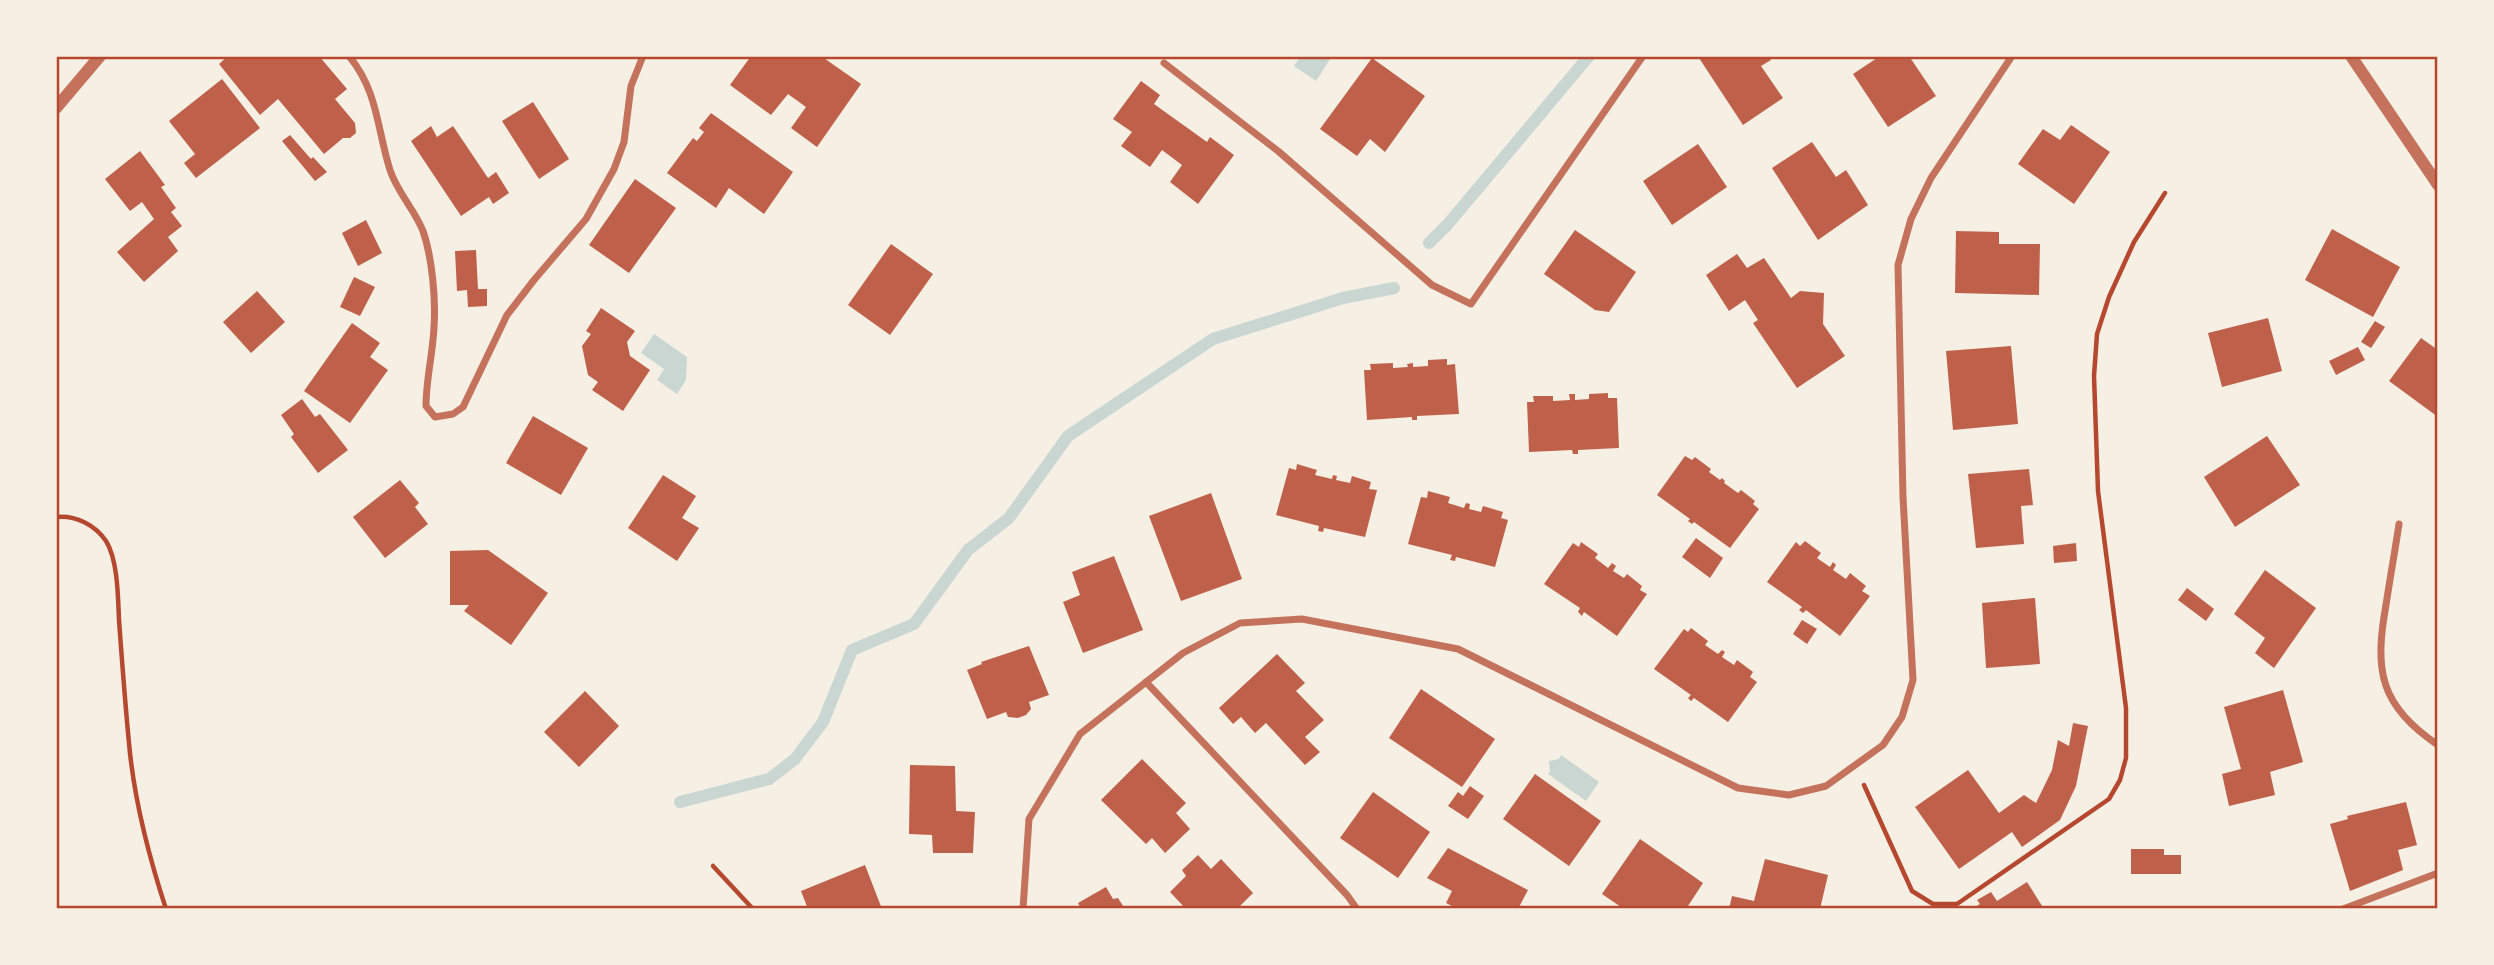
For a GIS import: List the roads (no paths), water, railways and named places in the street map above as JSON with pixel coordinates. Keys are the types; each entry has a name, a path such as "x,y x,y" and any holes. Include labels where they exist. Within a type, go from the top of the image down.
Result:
{"street":[{"path":"56,108 100,56"},
{"path":"349,56 359,68 374,100 391,173 411,205 428,249 435,326 426,382 426,406 435,417 453,414 463,407 507,315 586,219 614,169 624,142 631,86 643,56"},
{"path":"1164,62 1278,151 1432,285 1471,304 1643,56"},
{"path":"1023,909 1029,819 1080,734 1183,653 1240,623 1302,619 1458,649 1738,788 1789,795 1826,786 1883,745 1902,718 1913,680 1903,496 1898,265 1911,219 1931,178 2012,56"},
{"path":"2351,56 2438,185"},
{"path":"2399,524 2379,640 2380,664 2387,689 2399,711 2416,730 2438,745"},
{"path":"1146,682 1347,895 1357,909"},
{"path":"2343,909 2438,873"}],"waterway":[{"path":"1429,243 1589,56"},
{"path":"680,802 769,779 795,759 823,722 852,650 914,624 968,550 1009,518 1068,436 1213,339 1343,298 1394,288"}]}
